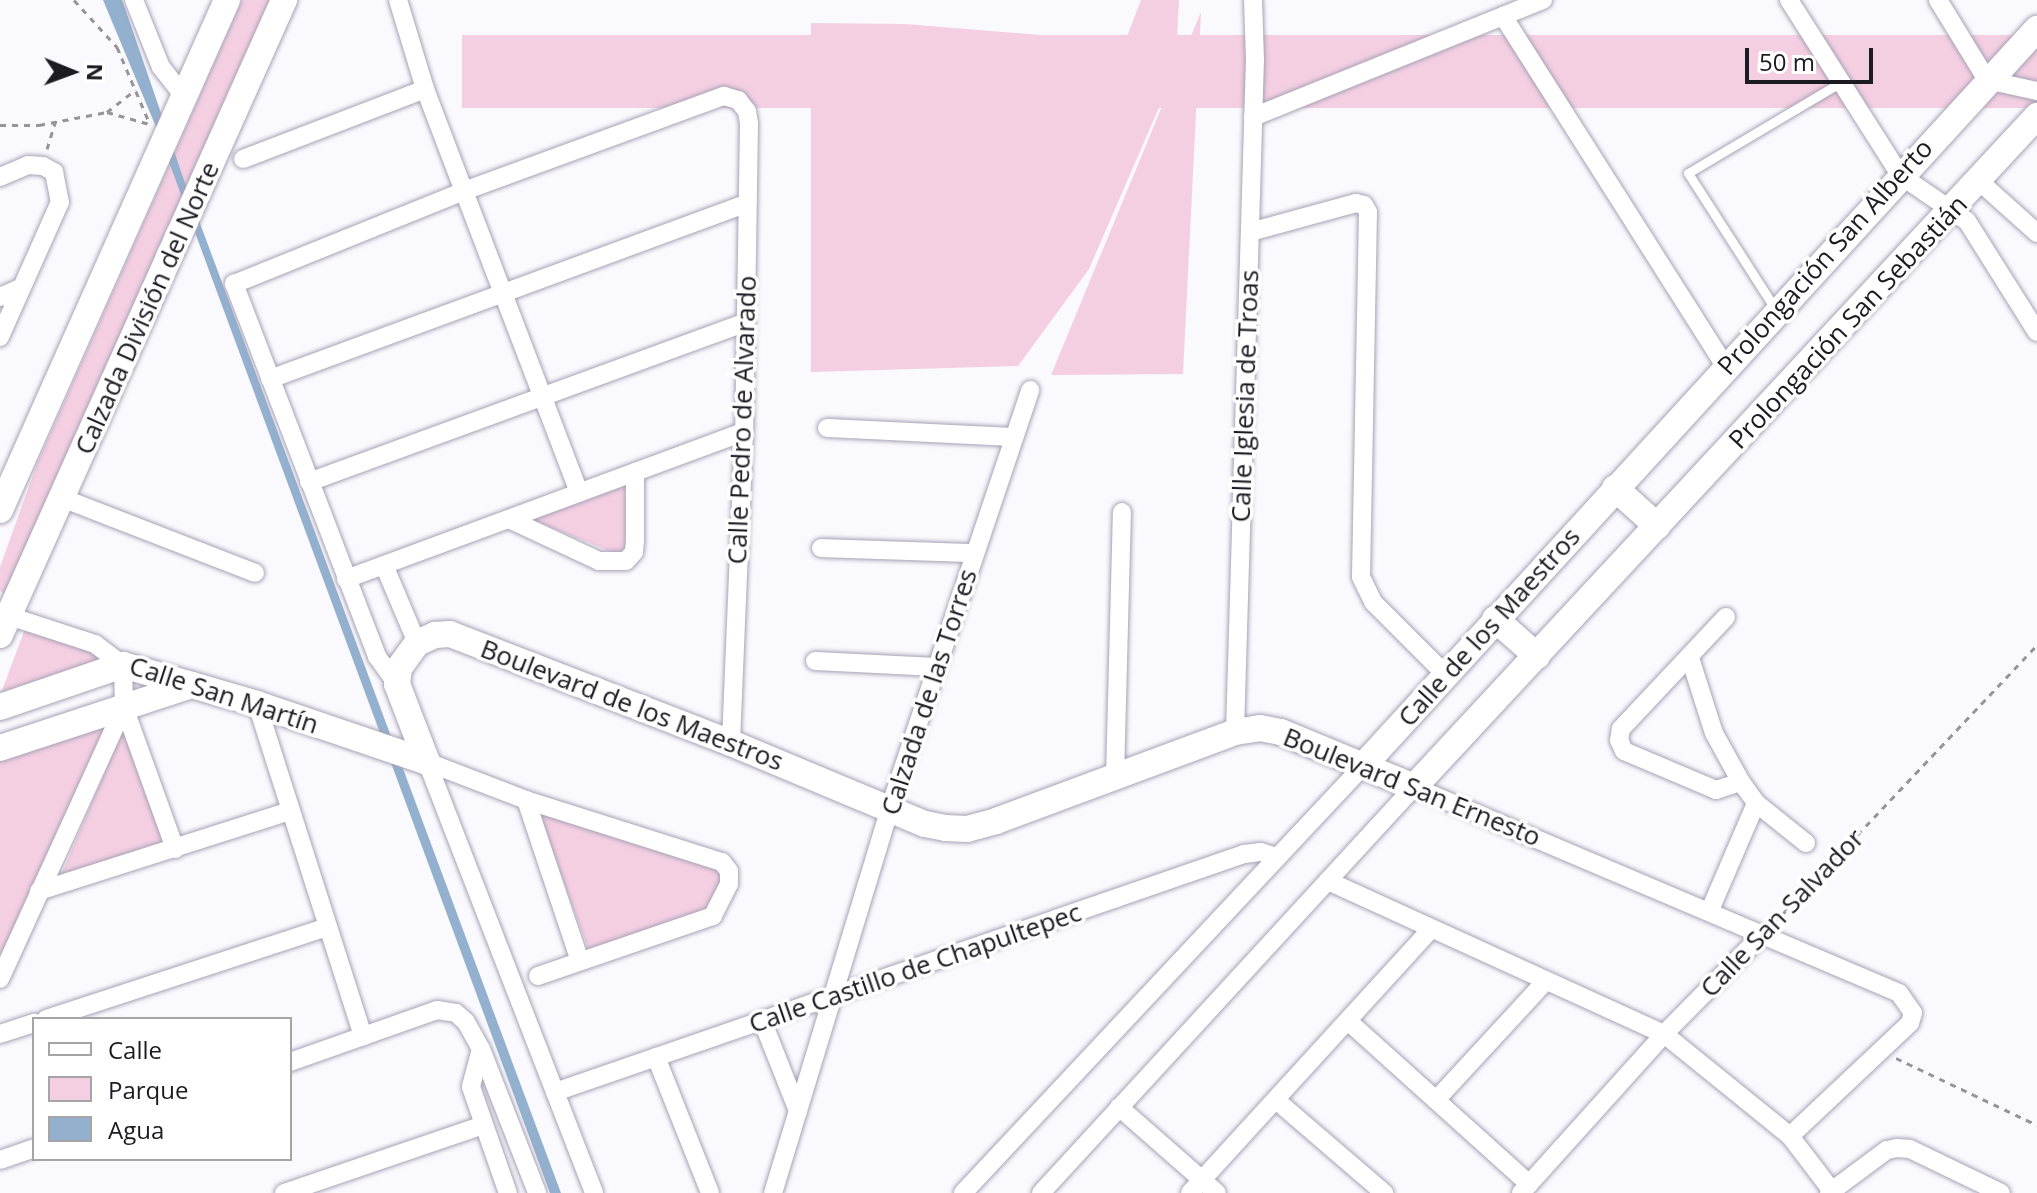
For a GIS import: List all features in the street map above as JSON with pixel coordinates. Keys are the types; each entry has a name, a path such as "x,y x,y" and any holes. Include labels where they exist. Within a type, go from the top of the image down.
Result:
{"main road":[{"name":"Calzada División del Norte","path":"0,510 7,479 169,133 227,0"},
{"name":"Calzada División del Norte","path":"3,622 62,498 284,0"},
{"name":"Prolongación San Alberto","path":"1615,488 2037,29"},
{"name":"Prolongación San Sebastián","path":"1657,526 2037,116"},
{"name":"Calle de los Maestros","path":"1363,766 1615,488"},
{"path":"1615,488 1657,526"},
{"name":"Calle de los Maestros","path":"1414,787 1657,526"},
{"path":"1495,619 1537,656"},
{"name":"Boulevard de los Maestros","path":"417,643 435,635 450,634 890,807"},
{"path":"417,643 399,668 397,684 417,759"},
{"path":"0,707 123,665"},
{"name":"Calle San Martín","path":"123,665 257,704 417,759"},
{"path":"0,748 192,685"},
{"name":"Boulevard San Ernesto","path":"890,807 925,824 967,829 1235,732 1260,728 1281,732 1414,787"}],"street":[{"path":"134,0 161,67 185,98"},
{"path":"398,0 425,89 579,493"},
{"name":"Calle Iglesia de Troas","path":"1235,732 1255,60 1253,0"},
{"path":"1253,117 1543,0"},
{"path":"1789,0 1900,175 1952,210 1975,231 2037,332"},
{"path":"1938,0 1987,80 2037,91"},
{"path":"1503,16 1726,367"},
{"path":"243,159 425,89"},
{"name":"Calle Pedro de Alvarado","path":"464,191 710,99 724,96 738,100 747,111 744,432 731,743"},
{"path":"0,177 28,165 43,166 54,172 60,202 0,337"},
{"path":"1979,181 2037,233"},
{"path":"397,684 377,656 234,284 464,191"},
{"path":"270,379 748,203"},
{"path":"1250,232 1356,203 1364,205 1368,212 1361,577 1373,602 1445,674"},
{"path":"0,297 22,287"},
{"path":"309,482 541,394 746,322"},
{"name":"Calzada de las Torres","path":"773,1193 890,807 1030,390"},
{"path":"827,428 1014,437"},
{"path":"346,579 744,432"},
{"path":"509,519 599,561 626,561 634,552 635,472"},
{"path":"62,498 255,573"},
{"path":"1115,777 1122,512"},
{"path":"821,548 975,553"},
{"path":"384,565 417,643"},
{"path":"1726,617 1621,729 1619,740 1624,751 1716,790 1741,782"},
{"name":"Calle San Martín","path":"3,622 95,644 123,665"},
{"path":"1690,658 1714,733 1741,782 1756,803 1806,843"},
{"path":"815,661 937,667"},
{"path":"123,665 124,707 175,849"},
{"path":"257,704 363,1037"},
{"path":"0,979 124,707"},
{"path":"417,759 526,800 722,862 729,871 729,884 713,916 538,976"},
{"path":"417,759 594,1193"},
{"path":"963,1193 1363,766"},
{"path":"1041,1193 1414,787"},
{"name":"Boulevard San Ernesto","path":"1414,787 1710,910 1761,936 1899,993 1913,1013 1910,1023 1881,1051"},
{"path":"526,800 580,961"},
{"path":"1710,910 1756,803"},
{"path":"39,891 290,811"},
{"name":"Calle Castillo de Chapultepec","path":"555,1092 1244,854 1261,852 1276,857"},
{"path":"1328,881 1664,1034 1790,1136 1831,1192 1887,1150 1897,1148 1910,1149 2001,1193"},
{"path":"52,1017 327,927"},
{"path":"1196,1186 1431,929"},
{"name":"Calle San Salvador","path":"1525,1188 1664,1034 1761,936"},
{"path":"1436,1100 1546,981"},
{"path":"292,1061 437,1010 456,1013 466,1022 481,1049 537,1193"},
{"path":"762,1020 798,1111"},
{"path":"1348,1021 1436,1100 1525,1188"},
{"path":"0,1034 32,1024"},
{"path":"481,1049 471,1087 508,1193"},
{"path":"1790,1136 1881,1051"},
{"path":"656,1057 710,1193"},
{"path":"1276,1100 1384,1193"},
{"path":"1119,1107 1196,1186 1217,1193"},
{"path":"284,1193 484,1125"},
{"path":"0,1160 32,1149"}],"lane":[{"path":"1777,311 1688,173 1841,82"}],"path":[{"path":"0,125 55,122 107,112 150,124 117,47 74,0"},
{"path":"107,112 136,89"},
{"path":"43,166 55,122"},
{"name":"Calle San Salvador","path":"1761,936 2037,645"},
{"path":"1881,1051 2037,1125"}],"green space":[{"path":"242,0 277,0 9,597 0,591 0,567 37,464"},
{"path":"1141,0 1179,0 1177,37 1164,96 1089,269 1018,366 811,372 811,23 905,24 1125,42"},
{"path":"1201,12 1183,374 1051,375"},
{"path":"462,35 2037,35 2037,108 462,108"},
{"path":"625,486 625,548 616,554 530,519"},
{"path":"26,626 94,647 111,660 0,696"},
{"path":"126,722 169,845 66,877 62,873"},
{"path":"108,724 0,957 0,759"},
{"path":"537,809 717,866 723,873 722,884 708,912 589,951"}],"water":[{"path":"103,0 122,0 185,183 561,1193 550,1193 156,127"}]}
